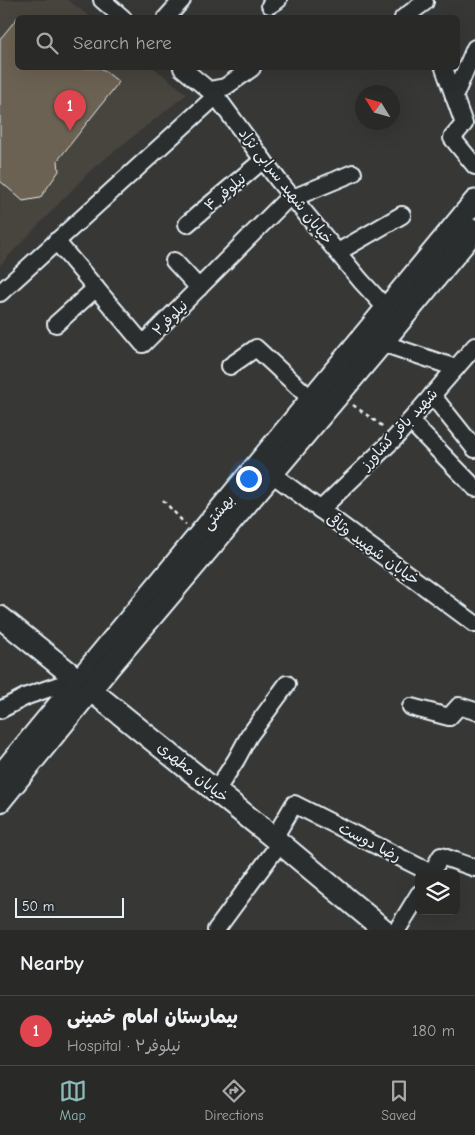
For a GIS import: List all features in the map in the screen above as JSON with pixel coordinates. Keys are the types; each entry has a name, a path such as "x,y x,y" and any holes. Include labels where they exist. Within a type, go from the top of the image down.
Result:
{"main road":[{"name":"بهشتی","path":"104,662 198,536 475,201"},
{"name":"بهشتی","path":"0,776 63,700 85,685 272,474 475,230"},
{"name":"خیابان مطهری","path":"0,617 277,840 384,930"},
{"path":"57,662 104,662 111,706 63,700 57,662"},
{"name":"بهشتی","path":"0,802 63,700"}],"street":[{"path":"102,0 119,15"},
{"path":"169,15 182,0"},
{"path":"409,15 426,6"},
{"path":"454,97 475,48"},
{"name":"خیابان شهید سرابی نژاد","path":"184,70 212,93 292,197 386,308"},
{"path":"0,293 212,93 225,87 249,70"},
{"path":"445,70 464,124 452,138 475,166"},
{"name":"نیلوفر ۴","path":"188,224 263,160"},
{"path":"292,197 353,173"},
{"name":"نیلوفر۲","path":"56,242 143,344 292,197"},
{"path":"338,252 402,215"},
{"path":"174,261 199,288"},
{"path":"56,324 96,288"},
{"path":"382,343 456,368"},
{"name":"شهید باقر کشاورز","path":"320,510 396,436 475,346"},
{"path":"230,366 256,348 311,399"},
{"path":"432,395 475,448"},
{"path":"410,421 475,488"},
{"name":"خیابان شهیید وثاقی","path":"272,474 475,624"},
{"path":"216,791 249,736 287,684"},
{"path":"0,710 26,696 63,700"},
{"path":"411,707 449,717 459,706 475,711"},
{"name":"رضا دوست","path":"277,840 294,804 425,870"},
{"path":"216,930 277,840"},
{"name":"رضا دوست","path":"433,870 441,856 475,868"},
{"path":"397,930 415,901"}],"path":[{"path":"339,394 396,436"},
{"path":"163,500 198,536"}],"shaded area":[{"path":"0,0 68,0 87,15 15,15 15,70 157,70 187,94 92,169 0,265"}],"building":[{"path":"15,21 15,70 104,70 119,82 58,160 59,171 40,198 23,201 0,181 0,39"}],"place":[{"name":"بیمارستان امام خمینی","path":"70,131"}]}
